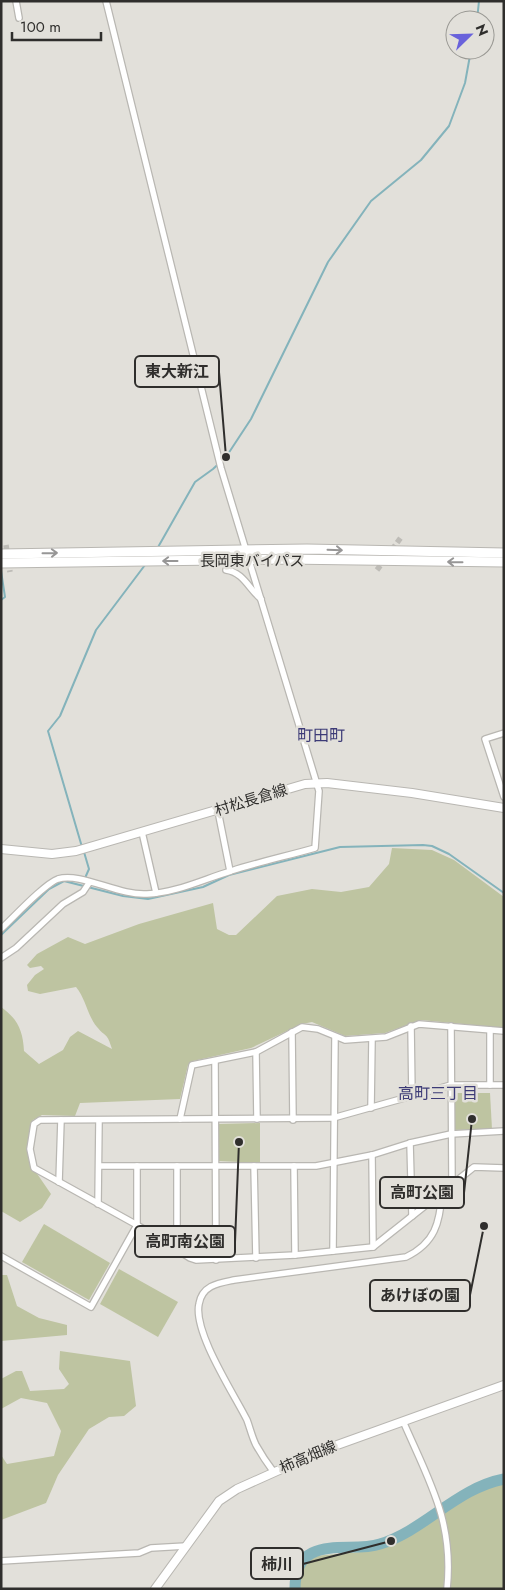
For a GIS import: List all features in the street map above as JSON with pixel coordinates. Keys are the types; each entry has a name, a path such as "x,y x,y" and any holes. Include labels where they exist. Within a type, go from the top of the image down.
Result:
{"highway":[{"name":"長岡東バイパス","path":"1,554 246,550 504,553"},
{"name":"長岡東バイパス","path":"1,563 249,560 504,562"}],"main road":[{"name":"村松長倉線","path":"1,849 65,853 218,811 278,790 317,783 412,793 504,808"},
{"name":"柿高畑線","path":"154,1589 219,1501 237,1489 273,1471 326,1449 504,1385"}],"street":[{"path":"16,1 19,18"},
{"path":"1,929 55,880 70,877 124,893 156,893 202,882 230,871 315,848 319,800 317,783 221,468 106,1"},
{"path":"226,570 238,573 248,588 261,599"},
{"path":"504,733 485,739 504,797"},
{"path":"218,811 230,871"},
{"path":"142,832 156,893"},
{"path":"1,958 16,948 63,904 81,894 89,883"},
{"path":"180,1119 192,1065 256,1052 302,1027 309,1027 335,1038 345,1040 386,1037 419,1024 504,1032"},
{"path":"411,1026 412,1097"},
{"path":"451,1026 452,1183"},
{"path":"490,1030 490,1085"},
{"path":"292,1032 293,1120"},
{"path":"333,1252 335,1038"},
{"path":"371,1108 372,1039"},
{"path":"256,1052 257,1119"},
{"path":"215,1061 216,1260"},
{"path":"504,1085 451,1085 333,1118 293,1120 40,1120 34,1124 30,1149 34,1168 137,1225 190,1258 216,1260 295,1256 373,1248 474,1167 504,1168"},
{"path":"60,1182 61,1120"},
{"path":"98,1204 100,1120"},
{"path":"99,1166 294,1166 334,1164 451,1134 504,1131"},
{"path":"410,1143 412,1216"},
{"path":"372,1155 373,1248"},
{"path":"1,1256 91,1307 137,1225 137,1166"},
{"path":"177,1166 177,1250"},
{"path":"254,1166 256,1258"},
{"path":"294,1166 295,1256"},
{"path":"273,1471 257,1446 246,1418 230,1393 207,1341 198,1309 204,1293 210,1286 234,1280 406,1257 424,1246 435,1231 441,1209 442,1192"},
{"path":"403,1421 443,1515 450,1566 448,1589"},
{"path":"1,1561 139,1553 151,1548 186,1546"}],"green space":[{"path":"392,848 432,850 454,860 504,897 504,1028 421,1020 385,1033 345,1036 312,1022 302,1024 251,1048 193,1061 188,1065 180,1099 80,1103 75,1116 42,1115 33,1120 31,1127 29,1162 51,1194 42,1208 20,1222 1,1211 1,1007 12,1016 21,1031 24,1051 39,1064 63,1050 70,1037 78,1031 112,1049 107,1037 94,1022 76,987 40,994 28,991 27,985 35,975 44,969 41,966 30,968 27,965 37,954 68,937 85,944 139,924 213,903 217,929 229,935 236,935 277,896 312,889 341,892 369,887 389,864"},
{"path":"452,1093 490,1093 492,1129 453,1130"},
{"path":"260,1123 260,1163 218,1161 218,1124"},
{"path":"44,1224 110,1263 89,1300 22,1262"},
{"path":"119,1269 178,1302 158,1337 100,1304"},
{"path":"1,1275 7,1275 17,1306 39,1318 67,1325 67,1335 1,1341"},
{"path":"60,1351 130,1361 136,1406 124,1416 109,1417 89,1429 58,1475 46,1503 1,1520 1,1455 7,1464 54,1456 61,1431 47,1403 21,1398 1,1409 1,1379 16,1371 22,1371 30,1391 64,1389 69,1384 59,1369"},
{"path":"504,1483 504,1589 298,1589 300,1570 305,1561 314,1556 361,1552 395,1544 450,1505 492,1485"}],"waterway":[{"path":"478,10 479,1"},
{"path":"157,549 195,482 226,457 251,419 328,262 371,201 421,160 449,126 465,83 469,60"},
{"path":"82,847 48,731 60,716 96,630 145,565"},
{"path":"1,571 5,597 1,600"},
{"path":"1,935 49,889 64,881 123,896 148,899 203,887 229,875 340,847 432,846 449,854 504,893"},
{"path":"84,852 89,869 85,878"},
{"path":"295,1589 298,1568 303,1560 312,1553 328,1548 372,1546 396,1538 471,1491 504,1479"}],"tunnel":[{"path":"377,570 402,536"},
{"path":"6,545 10,572"}],"place":[{"name":"東大新江","path":"226,457"},
{"name":"高町公園","path":"472,1119"},
{"name":"高町南公園","path":"239,1142"},
{"name":"あけぼの園","path":"484,1226"},
{"name":"柿川","path":"391,1541"}],"district":[{"name":"町田町","path":"321,735"},
{"name":"高町三丁目","path":"438,1093"}]}
